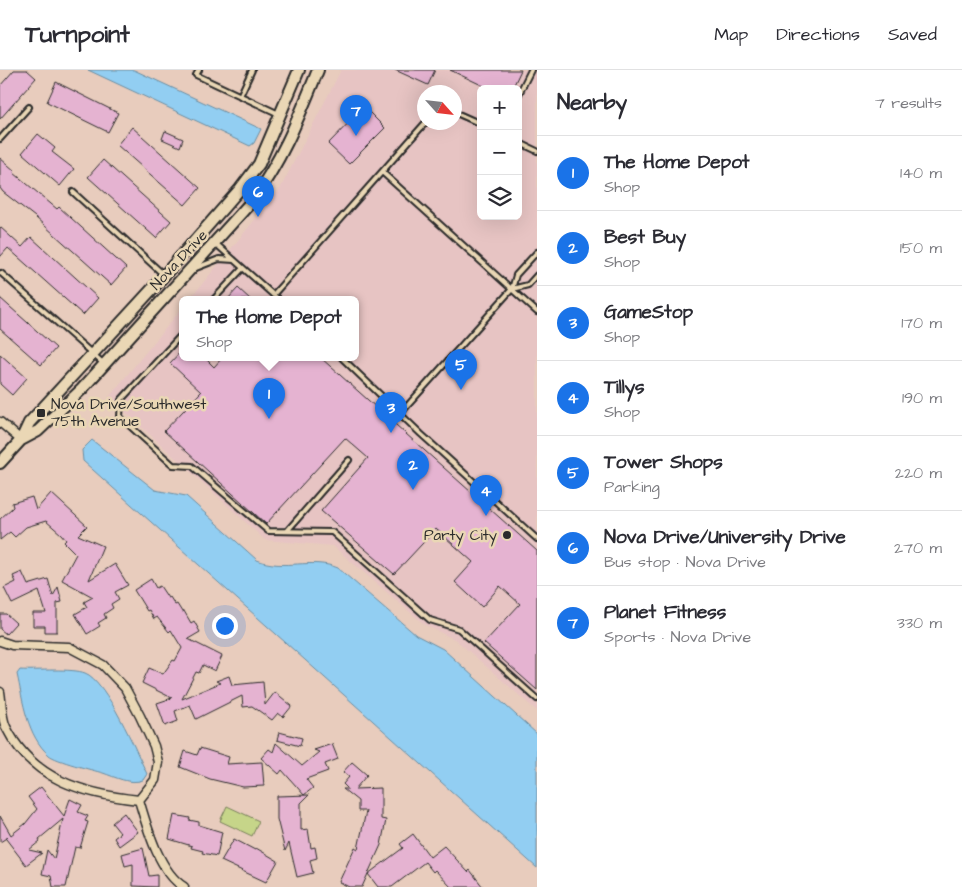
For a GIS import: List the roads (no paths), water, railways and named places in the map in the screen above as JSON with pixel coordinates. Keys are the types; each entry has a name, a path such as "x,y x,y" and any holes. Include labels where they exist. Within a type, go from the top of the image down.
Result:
{"street":[{"name":"Nova Drive","path":"0,463 21,440 29,423 240,190 259,164 299,70"},
{"name":"Nova Drive","path":"21,440 38,431 104,364 216,243 252,201 272,173 288,143 318,70"},
{"path":"216,243 221,222 240,190"},
{"path":"164,275 176,285"},
{"path":"0,422 21,440"},
{"path":"0,641 12,645 69,646 103,665 125,688 144,723 158,762 155,780 139,800"},
{"path":"0,692 5,725 28,760 53,778 101,794 139,800"},
{"path":"139,800 153,844 176,882 184,887"}],"lane":[{"path":"199,70 196,75 281,115"},
{"path":"240,96 252,70"},
{"path":"522,87 530,70"},
{"path":"0,139 29,108"},
{"path":"462,116 477,122"},
{"path":"216,243 273,295 419,130"},
{"path":"522,144 537,151"},
{"path":"382,172 537,312"},
{"path":"73,192 164,275"},
{"path":"400,414 512,289 516,275 537,252"},
{"path":"190,271 218,259 234,260"},
{"path":"217,296 243,268"},
{"path":"1,273 104,364"},
{"path":"512,289 528,285 537,275"},
{"path":"179,337 121,400 120,417 173,465 192,466 268,531 332,532 430,620 459,629 537,699"},
{"path":"345,361 400,414 537,539"},
{"path":"287,531 349,460"}],"water":[{"path":"88,70 134,70 261,129 254,143 250,146"},
{"path":"92,440 155,490 186,496 257,560 277,564 318,564 338,568 416,635 443,649 537,734 537,868 83,461 82,450"},
{"path":"20,670 79,671 93,678 111,702 129,735 147,774 143,780 133,782 123,780 66,763 49,755 36,738 27,718 17,674"}],"place":[{"name":"Planet Fitness","path":"356,136"},
{"name":"Nova Drive/University Drive","path":"258,217"},
{"name":"Tower Shops","path":"461,390"},
{"name":"Nova Drive/Southwest 75th Avenue","path":"41,413"},
{"name":"The Home Depot","path":"269,419"},
{"name":"GameStop","path":"391,433"},
{"name":"Best Buy","path":"413,490"},
{"name":"Tillys","path":"486,516"},
{"name":"Party City","path":"507,535"}]}
